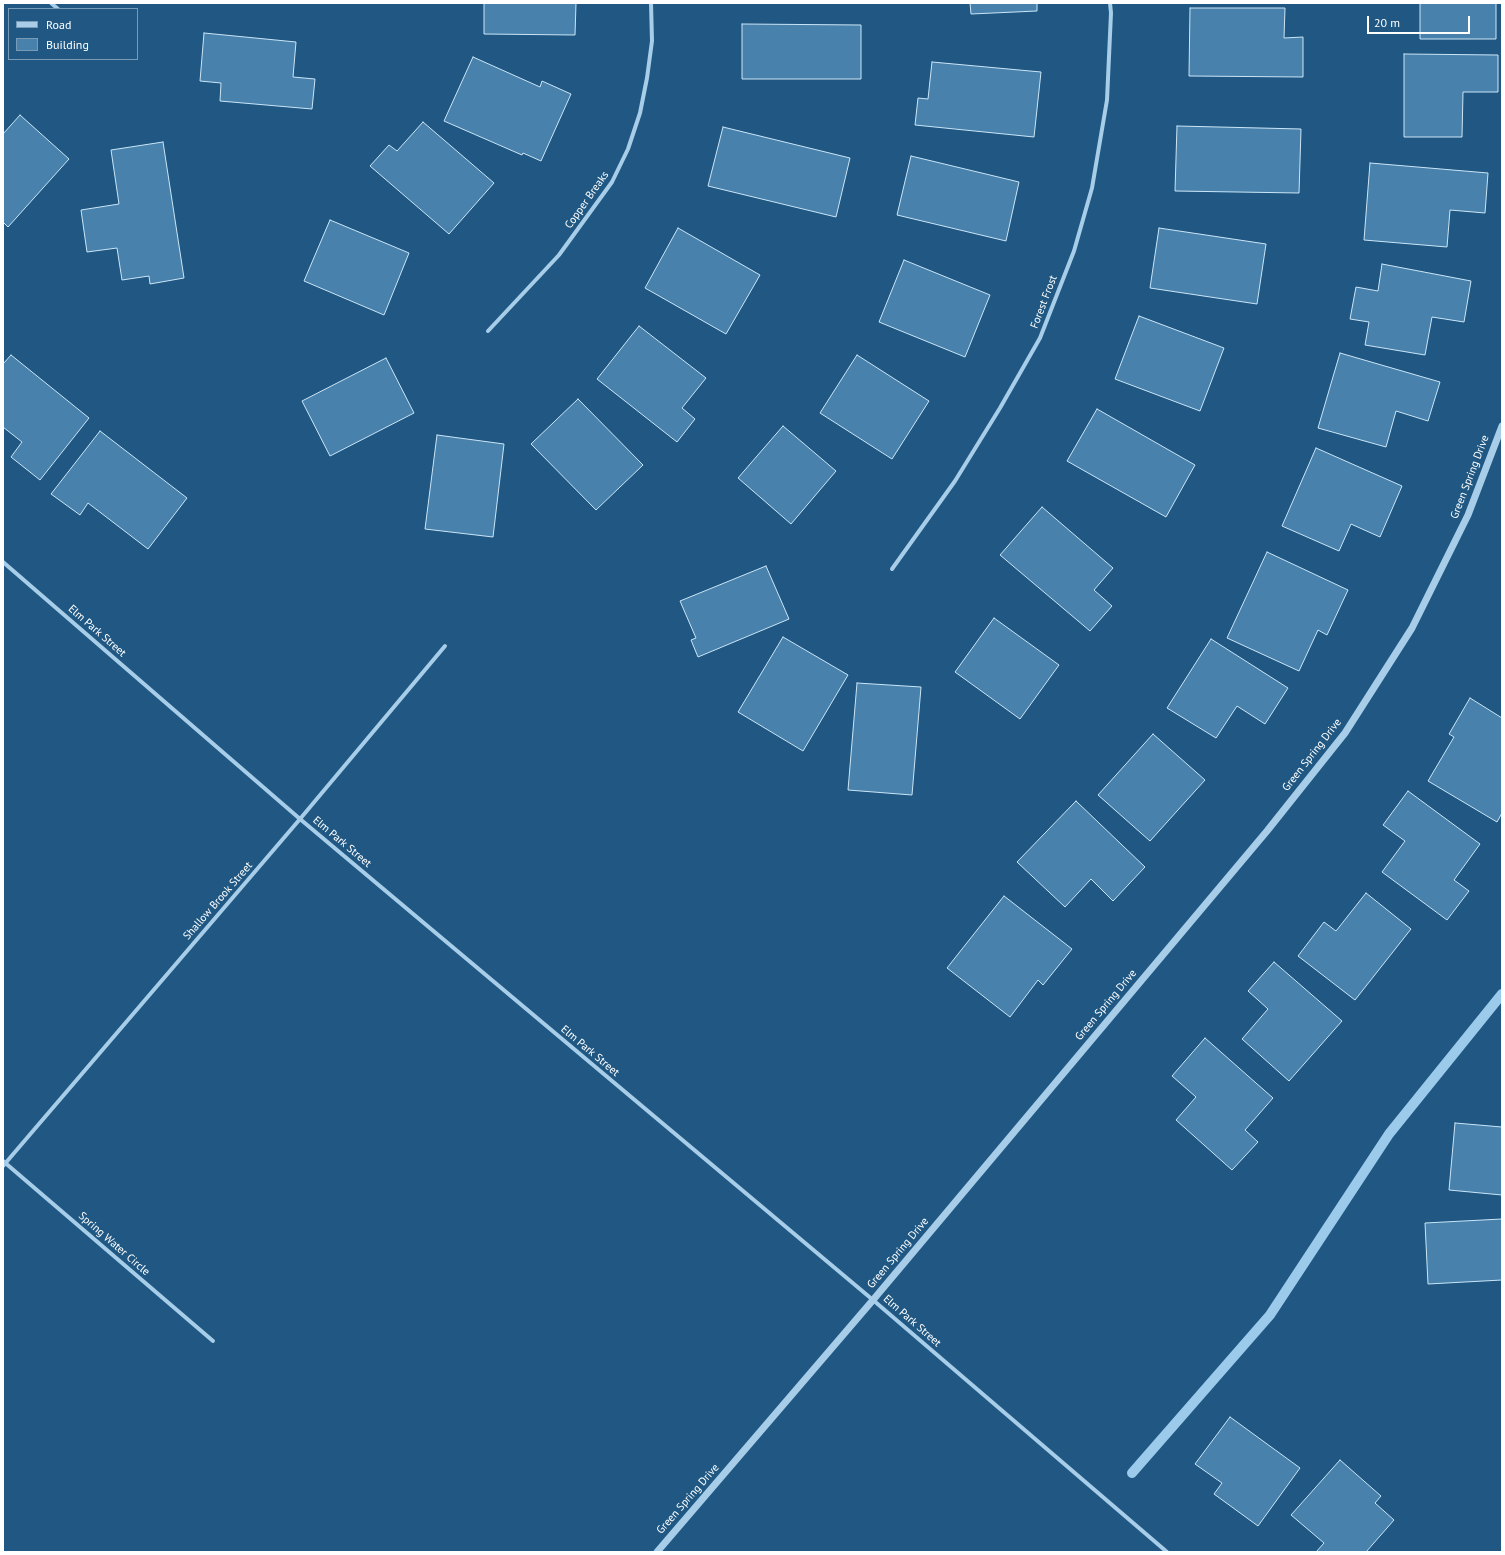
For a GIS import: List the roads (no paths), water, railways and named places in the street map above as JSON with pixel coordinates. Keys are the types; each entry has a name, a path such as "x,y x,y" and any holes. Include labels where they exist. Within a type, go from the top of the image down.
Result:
{"street":[{"name":"Copper Breaks","path":"488,331 559,255 612,182 628,148 640,114 652,41 651,3"},
{"name":"Forest Frost","path":"892,569 955,481 1000,408 1040,338 1068,265 1092,188 1107,100 1111,13 1110,3"},
{"name":"Green Spring Drive","path":"657,1552 873,1300 1267,831 1344,733 1412,628 1468,515 1502,426"},
{"name":"Elm Park Street","path":"3,562 300,819 873,1300 1167,1552"},
{"name":"Shallow Brook Street","path":"4,1163 300,819 445,646"},
{"name":"Spring Water Circle","path":"4,1163 213,1341"}],"waterway":[{"path":"1132,1473 1270,1315 1389,1134 1502,994"}]}
